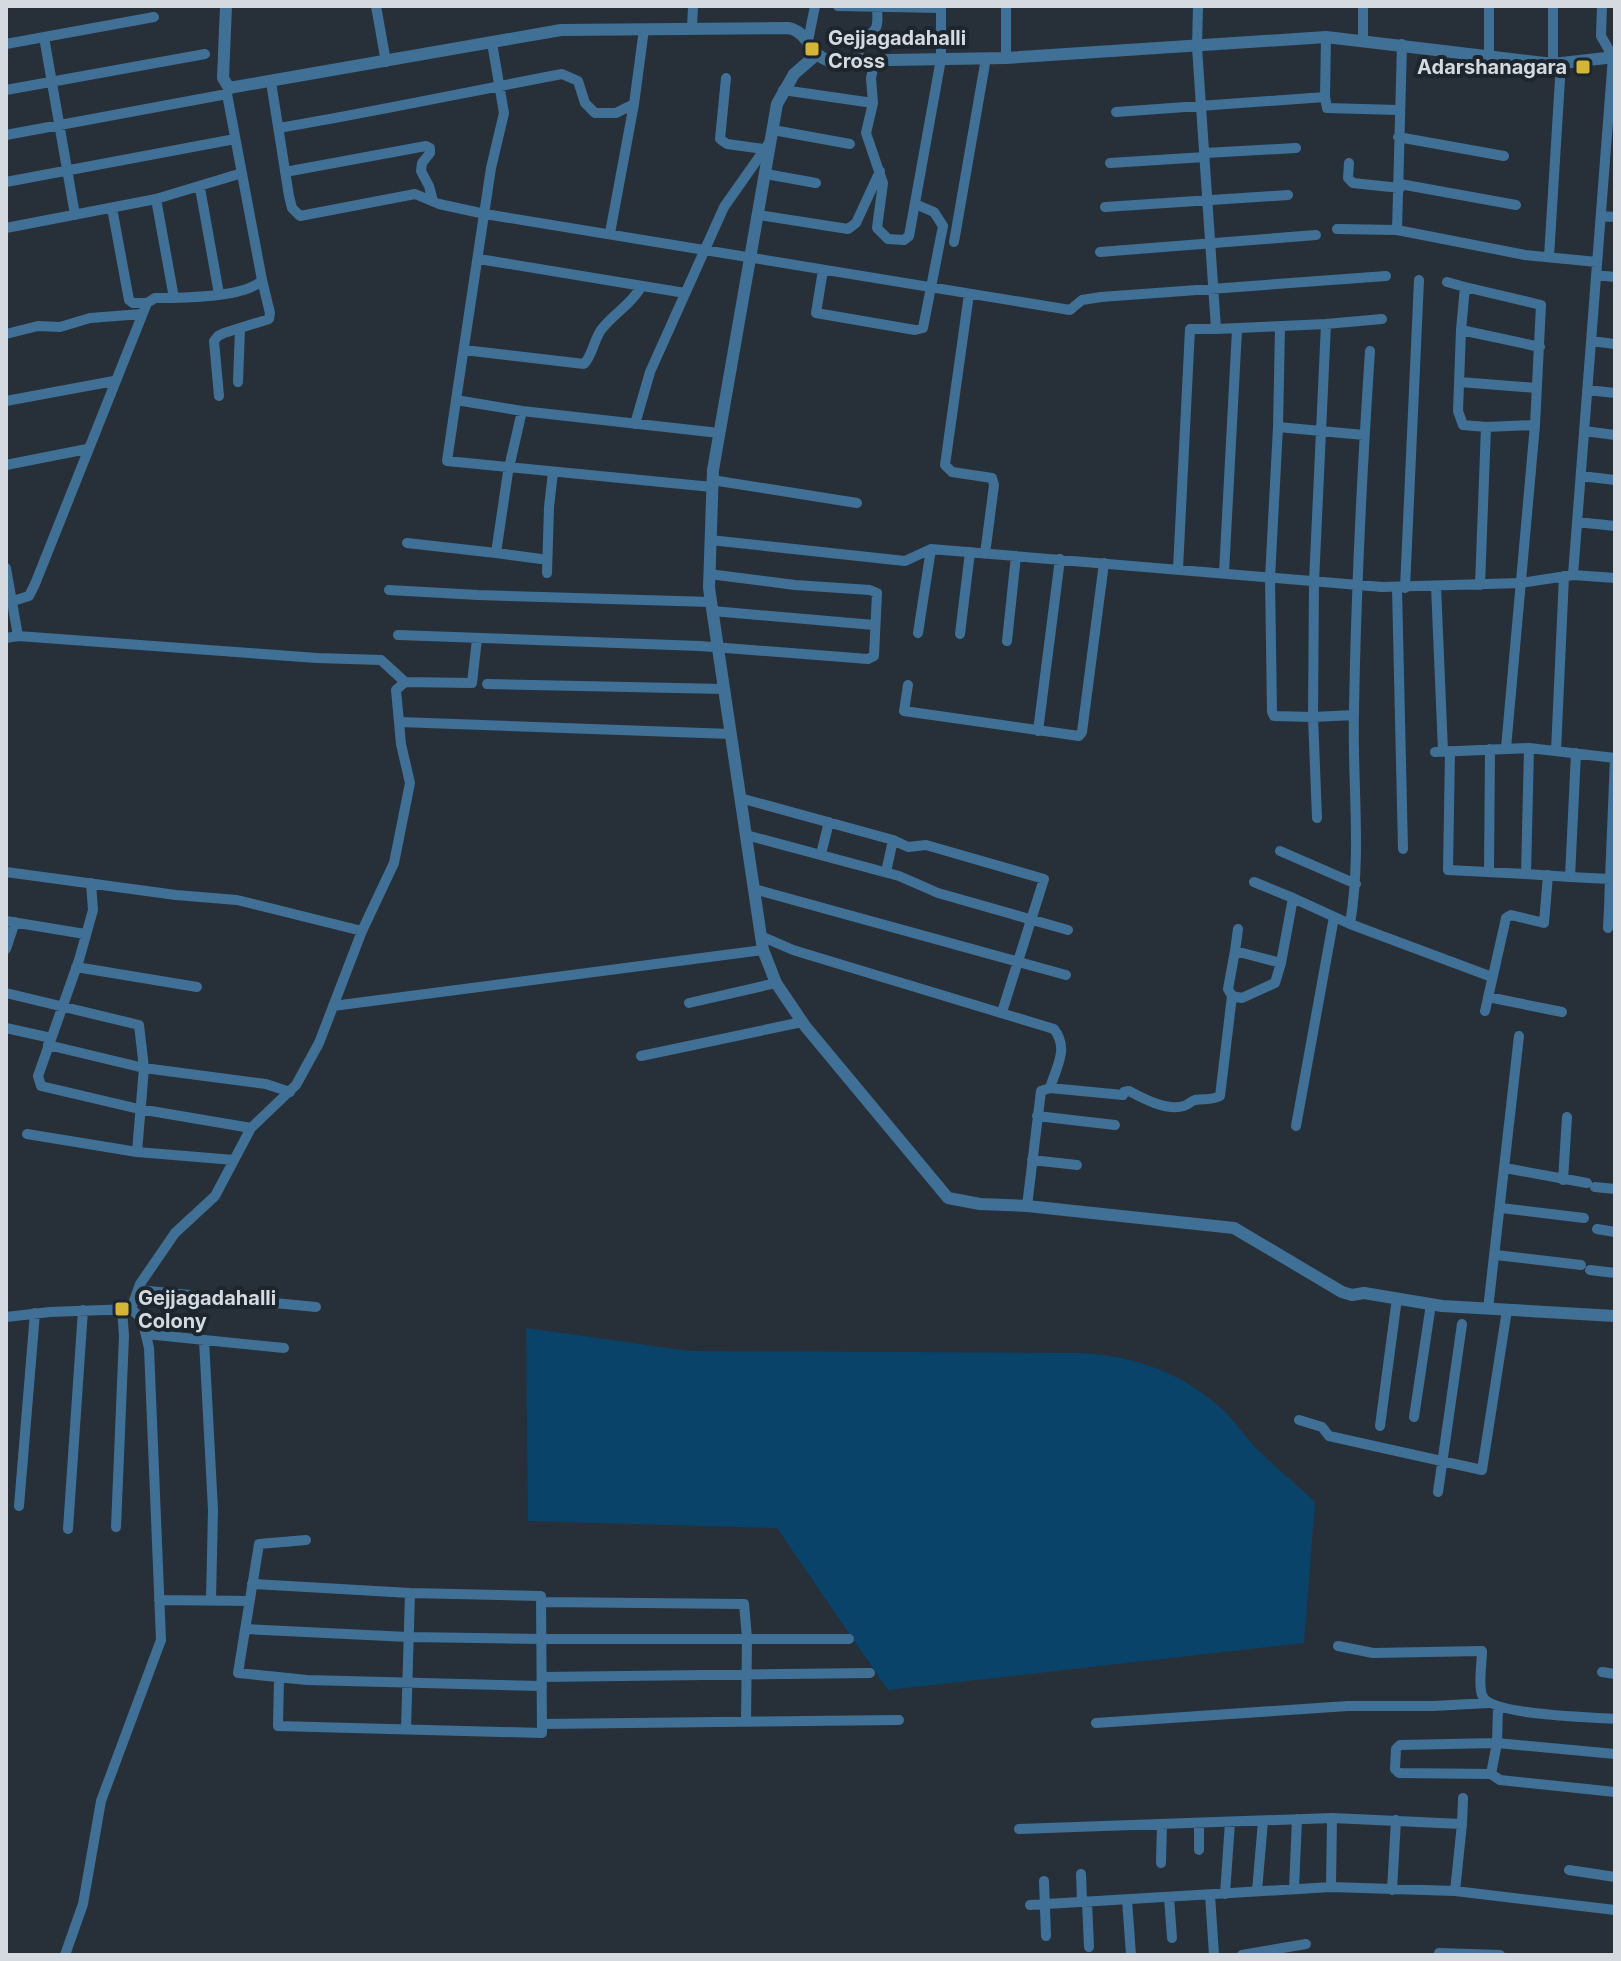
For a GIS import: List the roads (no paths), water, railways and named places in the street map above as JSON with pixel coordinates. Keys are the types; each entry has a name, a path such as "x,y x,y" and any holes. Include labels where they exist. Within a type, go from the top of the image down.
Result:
{"street":[{"path":"219,396 214,341 218,336 270,317 223,78 226,6"},
{"path":"376,6 386,62"},
{"path":"692,28 693,6"},
{"path":"808,41 815,6"},
{"path":"838,6 941,7 941,59 907,239 888,239 879,233 876,222 883,192 880,171 866,133 873,103 871,78 875,60"},
{"path":"1006,6 1006,58"},
{"path":"1198,6 1197,47 1216,329"},
{"path":"1363,6 1363,41"},
{"path":"1489,6 1489,56"},
{"path":"1549,257 1557,64 1553,6"},
{"path":"857,60 861,41 877,28 877,7"},
{"path":"1556,751 1601,216 1610,170 1614,57 1601,36 1605,7"},
{"path":"6,44 154,17"},
{"path":"6,135 271,82 561,30 789,28 801,33 816,55 830,61 1006,58 1326,37 1557,64 1614,57"},
{"path":"610,233 634,104 644,29"},
{"path":"44,37 75,215"},
{"path":"1326,37 1327,108 1398,110"},
{"path":"492,43 504,113 491,168 447,461 712,484 857,503"},
{"path":"1397,230 1402,44"},
{"path":"6,90 205,54"},
{"path":"816,55 794,74 777,104 712,484 711,607 763,950 776,983 802,1022 948,1198 980,1204 1027,1206 1234,1228 1352,1295 1364,1293 1488,1309 1615,1315"},
{"path":"954,242 986,58"},
{"path":"279,128 562,74 578,81 585,103 595,113 616,113 634,104"},
{"path":"726,78 720,139 727,144 764,149"},
{"path":"271,82 292,208 300,216 415,194 485,214 1070,310 1088,299 1386,276"},
{"path":"783,90 873,103"},
{"path":"1116,112 1325,97"},
{"path":"635,424 650,372 724,207 773,134"},
{"path":"773,134 850,144"},
{"path":"1398,137 1504,156"},
{"path":"6,182 235,139"},
{"path":"285,172 426,146 430,148 430,153 422,163 421,171 433,201"},
{"path":"1110,163 1296,148"},
{"path":"1349,163 1348,178 1353,183 1400,186 1516,205"},
{"path":"759,215 848,229 856,223 880,171"},
{"path":"6,228 156,199 242,173"},
{"path":"766,174 816,183"},
{"path":"200,188 219,294"},
{"path":"1105,207 1288,195"},
{"path":"156,199 174,298"},
{"path":"823,270 816,313 915,330 923,328 943,226 934,212 915,204"},
{"path":"112,208 129,300 133,303 147,303 155,298 219,294 254,287 262,280"},
{"path":"1601,216 1615,217"},
{"path":"1337,229 1397,230 1525,255 1597,262"},
{"path":"1100,252 1316,235"},
{"path":"479,259 685,293"},
{"path":"1596,275 1615,277"},
{"path":"1403,849 1401,588 1419,280"},
{"path":"1447,282 1541,305 1535,425 1506,748"},
{"path":"464,350 584,364 595,339 620,309 631,303 641,287"},
{"path":"1465,287 1458,411 1463,425 1535,425"},
{"path":"969,294 945,465 952,472 992,478 994,485 985,554"},
{"path":"13,601 29,596 35,584 147,303"},
{"path":"6,334 38,326 60,327 90,318 142,314"},
{"path":"1178,569 1190,329 1237,330 1382,319"},
{"path":"1317,818 1313,717 1314,582 1326,324"},
{"path":"1280,327 1270,578 1272,712 1278,718 1354,715"},
{"path":"238,382 240,329"},
{"path":"1224,573 1237,330"},
{"path":"1461,330 1540,347"},
{"path":"1591,341 1615,344"},
{"path":"1350,924 1356,884 1354,715 1357,586 1370,351"},
{"path":"6,401 114,381"},
{"path":"1460,382 1537,388"},
{"path":"1587,390 1615,393"},
{"path":"456,400 522,411 719,433"},
{"path":"496,553 509,468 522,411"},
{"path":"1278,427 1364,435"},
{"path":"1480,585 1486,427"},
{"path":"1584,431 1615,435"},
{"path":"6,465 87,449"},
{"path":"547,573 553,472"},
{"path":"1581,476 1615,480"},
{"path":"1577,522 1615,526"},
{"path":"710,540 905,561 931,549 1401,588 1521,583 1569,575 1615,578"},
{"path":"407,543 541,559"},
{"path":"918,633 931,549"},
{"path":"960,634 970,552"},
{"path":"1007,641 1016,556"},
{"path":"1038,731 1060,559"},
{"path":"908,685 904,711 1074,736 1082,732 1104,563"},
{"path":"7,573 13,601 12,637 381,660 405,682 472,683 477,639"},
{"path":"398,635 718,648 868,659 874,656 877,593 709,574"},
{"path":"1436,586 1448,870 1610,879"},
{"path":"389,590 711,607 874,625"},
{"path":"116,1527 127,1309 175,1233 215,1196 251,1128 296,1085 319,1043 362,931 394,863 410,783 396,690 405,682"},
{"path":"487,684 724,689"},
{"path":"399,722 731,734"},
{"path":"1526,874 1529,748"},
{"path":"1443,751 1529,748 1615,758 1610,879 1612,909 1608,928"},
{"path":"1489,872 1490,749"},
{"path":"1570,877 1576,753"},
{"path":"740,798 893,840 908,847 926,845 1044,879 1002,1012"},
{"path":"821,854 829,822"},
{"path":"746,835 886,872 938,893 1068,930"},
{"path":"886,872 893,840"},
{"path":"1280,851 1356,884"},
{"path":"6,872 237,900 362,931"},
{"path":"1485,1011 1506,918 1511,915 1544,923 1548,875"},
{"path":"1254,882 1350,924 1492,977"},
{"path":"91,883 93,910 38,1076 41,1086 139,1109 251,1128"},
{"path":"754,889 1066,975"},
{"path":"1232,996 1242,998 1275,983 1293,898"},
{"path":"1296,1126 1334,917"},
{"path":"6,949 11,922 85,934"},
{"path":"1027,1206 1041,1091 1050,1088 1123,1095 1129,1091 1148,1101 1176,1107 1187,1106 1194,1100 1213,1100 1220,1096 1232,996 1228,989 1238,929"},
{"path":"761,936 793,950 1054,1029 1061,1039 1063,1050 1050,1088"},
{"path":"333,1006 763,950"},
{"path":"1235,951 1281,963"},
{"path":"76,967 197,987"},
{"path":"689,1003 776,983"},
{"path":"6,993 139,1025 144,1068 137,1152"},
{"path":"1488,997 1562,1012"},
{"path":"641,1056 802,1022"},
{"path":"6,1028 144,1068 266,1084 290,1092"},
{"path":"1488,1309 1519,1036"},
{"path":"1037,1116 1115,1125"},
{"path":"1563,1180 1567,1117"},
{"path":"27,1134 137,1152 234,1160"},
{"path":"1032,1160 1077,1165"},
{"path":"1505,1168 1615,1189"},
{"path":"1501,1208 1584,1218"},
{"path":"1597,1229 1615,1232"},
{"path":"1496,1255 1615,1273"},
{"path":"138,1290 316,1307"},
{"path":"1380,1426 1397,1298"},
{"path":"1414,1417 1431,1304"},
{"path":"6,1317 127,1309 142,1319 150,1364 161,1640 101,1801 83,1904 65,1955"},
{"path":"68,1529 83,1310"},
{"path":"1299,1420 1322,1427 1329,1436 1482,1470 1507,1310"},
{"path":"19,1506 35,1313"},
{"path":"1438,1492 1462,1324"},
{"path":"146,1334 284,1348"},
{"path":"204,1340 213,1510 211,1600"},
{"path":"306,1540 259,1544 238,1673 279,1678 407,1683 870,1673"},
{"path":"252,1584 410,1593 541,1596 542,1733 278,1726 279,1678"},
{"path":"406,1729 410,1593"},
{"path":"159,1600 249,1601"},
{"path":"541,1602 744,1604 747,1638 746,1720"},
{"path":"246,1629 408,1637 849,1639"},
{"path":"1338,1646 1373,1653 1482,1651 1482,1695 1493,1705 1506,1710 1615,1719"},
{"path":"1602,1672 1615,1674"},
{"path":"1096,1723 1348,1706 1493,1705"},
{"path":"1491,1774 1497,1743 1493,1705"},
{"path":"542,1724 899,1720"},
{"path":"1615,1754 1497,1743 1400,1745 1396,1749 1395,1769 1399,1773 1491,1774 1500,1780 1615,1792"},
{"path":"1455,1891 1463,1798"},
{"path":"1019,1829 1332,1818 1462,1824"},
{"path":"1331,1887 1332,1818"},
{"path":"1294,1889 1297,1819"},
{"path":"1392,1890 1396,1820"},
{"path":"1257,1891 1263,1821"},
{"path":"1225,1894 1230,1822"},
{"path":"1199,1823 1199,1850"},
{"path":"1161,1863 1162,1824"},
{"path":"1569,1870 1615,1877"},
{"path":"1081,1874 1089,1947"},
{"path":"1044,1881 1046,1936"},
{"path":"1030,1905 1331,1887 1455,1891 1615,1910"},
{"path":"1210,1895 1214,1955"},
{"path":"1169,1897 1172,1938"},
{"path":"1127,1900 1131,1955"},
{"path":"1242,1955 1306,1944"},
{"path":"1439,1953 1500,1955"}],"place":[{"name":"Gejjagadahalli Cross","path":"812,49"},
{"name":"Adarshanagara","path":"1583,67"},
{"name":"Gejjagadahalli Colony","path":"122,1309"}]}
